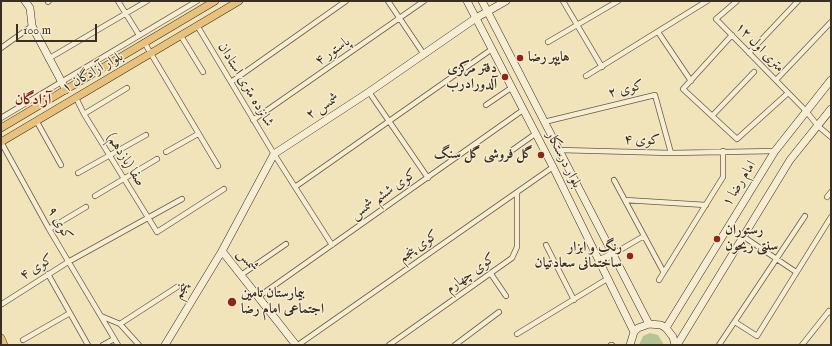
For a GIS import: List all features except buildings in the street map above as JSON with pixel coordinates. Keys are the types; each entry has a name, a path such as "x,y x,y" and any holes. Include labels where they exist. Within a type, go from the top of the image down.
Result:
{"main road":[{"path":"25,1 30,8 32,26 66,90"},
{"path":"30,8 33,1"},
{"name":"بلوار آزادگان ۱","path":"1,128 215,1"},
{"name":"بلوار آزادگان ۱","path":"1,142 239,1"},
{"name":"بلوار درستکار","path":"467,1 553,167 634,332"},
{"name":"بلوار درستکار","path":"482,1 649,324"},
{"name":"شمس ۲","path":"222,251 274,154 369,92 476,18 506,1"},
{"name":"امام رضا ۱","path":"666,328 775,151 831,80"},
{"path":"676,345 744,237 790,160 831,110"},
{"name":"شمس","path":"222,251 297,345"},
{"name":"پنجم","path":"165,345 222,251"},
{"path":"599,261 613,254"},
{"path":"630,345 634,332 638,328 649,324 661,325 666,328 673,337 676,345"},
{"path":"1,338 4,345"}],"street":[{"path":"118,1 139,35"},
{"path":"48,58 147,1"},
{"path":"1,118 197,1"},
{"path":"231,82 346,1"},
{"path":"388,1 423,54"},
{"name":"پاستور ۴","path":"254,120 424,1"},
{"path":"563,1 602,67"},
{"path":"548,42 618,1"},
{"path":"586,76 707,1"},
{"name":"۱۲ متری اول","path":"736,1 716,19 806,111 818,126 831,137"},
{"path":"749,53 798,1"},
{"path":"776,80 831,22"},
{"path":"1,40 3,46 32,26"},
{"name":"شانزده متری استادان","path":"198,26 274,154 332,245"},
{"path":"658,32 691,80"},
{"path":"182,36 203,72"},
{"path":"732,36 683,89 737,139 788,93"},
{"path":"144,42 218,166"},
{"path":"295,187 492,49"},
{"path":"712,116 754,72"},
{"path":"84,114 127,88"},
{"path":"486,105 512,88"},
{"path":"369,92 390,120 428,178"},
{"name":"کوی ۲","path":"544,122 655,95 671,153"},
{"name":"صفا (یازدهم)","path":"76,98 84,114 157,232 224,189"},
{"name":"کوی ششم شمس","path":"258,297 523,110"},
{"path":"36,122 61,165"},
{"path":"166,152 198,134"},
{"path":"511,151 535,134"},
{"path":"78,173 146,135"},
{"name":"کوی ۹","path":"1,142 68,262 118,345"},
{"name":"کوی ۴","path":"560,150 671,153 775,151"},
{"path":"659,280 723,177 723,152"},
{"path":"95,196 157,159"},
{"name":"کوی پنجم","path":"297,345 553,167"},
{"path":"614,180 663,272"},
{"path":"827,197 831,192"},
{"name":"کوی چهارم","path":"389,345 512,258 515,252 517,193"},
{"name":"کوی ۴","path":"2,304 68,262 182,198"},
{"path":"625,200 706,205"},
{"path":"49,229 86,207"},
{"path":"719,345 805,216"},
{"path":"735,322 757,336 831,217"},
{"path":"613,254 644,236"},
{"path":"744,237 796,272"},
{"path":"241,275 286,244"},
{"path":"546,246 574,300"},
{"path":"48,274 88,345"},
{"path":"491,274 506,296"},
{"path":"517,334 607,279"},
{"path":"120,324 177,287"},
{"path":"802,345 829,311 831,313"},
{"path":"455,345 499,312"},
{"path":"23,340 70,314"},
{"path":"101,316 120,324 139,345"},
{"path":"103,345 114,339"}],"green space":[{"path":"650,333 658,335 664,345 639,345 643,336"}],"place":[{"name":"هایپر رضا","path":"520,58"},
{"name":"دفتر مرکزی آلدورادرب","path":"505,77"},
{"name":"گل فروشی گل سنگ","path":"541,155"},
{"name":"رستوران سنتی ریحون","path":"717,239"},
{"name":"رنگ و ابزار ساختمانی سعادتیان","path":"630,256"},
{"name":"بیمارستان تامین اجتماعی امام رضا","path":"232,302"}],"district":[{"name":"آزادگان","path":"33,101"}]}
